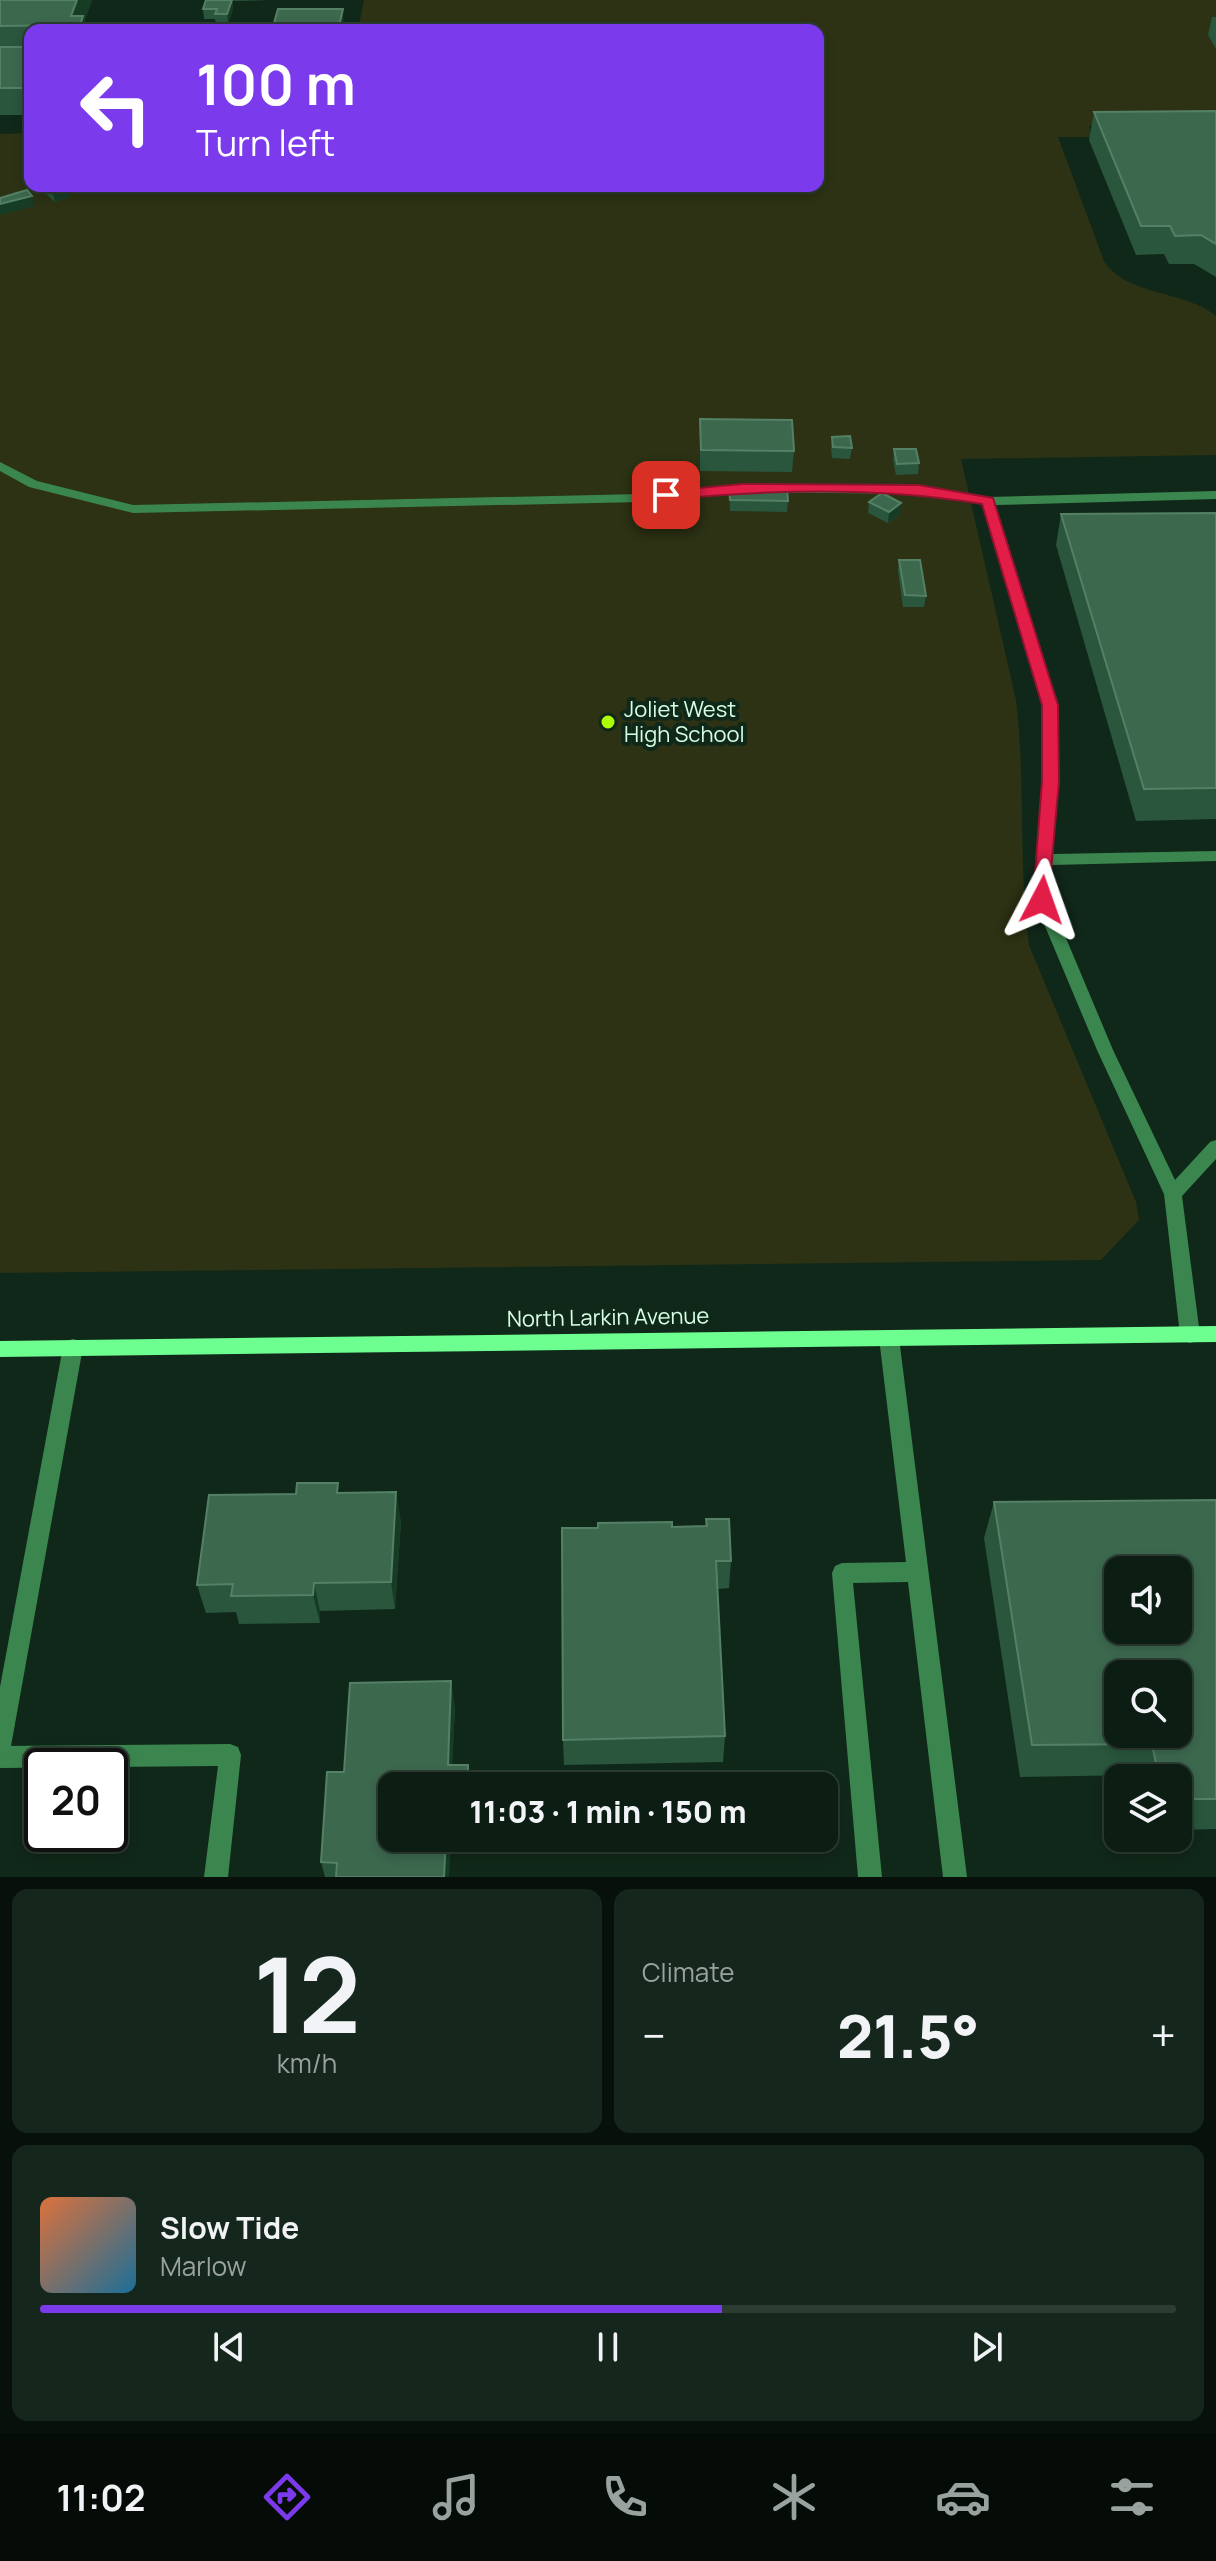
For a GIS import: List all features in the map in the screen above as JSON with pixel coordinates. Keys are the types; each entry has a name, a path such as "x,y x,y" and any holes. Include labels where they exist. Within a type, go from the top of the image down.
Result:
{"main road":[{"name":"North Larkin Avenue","path":"0,1349 1216,1334"}],"street":[{"path":"0,466 33,484 133,509 641,498 742,488 919,490 988,501 1216,495"},
{"path":"988,501 1050,705 1051,781 1042,900 1105,1050 1173,1194 1190,1335"},
{"path":"1045,860 1216,856"},
{"path":"1173,1194 1216,1147"},
{"path":"889,1338 955,1877"},
{"path":"0,1746 73,1347"},
{"path":"870,1877 842,1573 917,1572"},
{"path":"0,1757 230,1755 216,1877"}],"green space":[{"name":"Joliet West High School","path":"364,0 1216,0 1216,124 1089,126 1092,137 1058,137 1104,261 1126,281 1189,301 1216,316 1216,455 961,459 1016,700 1029,945 1136,1202 1139,1220 1101,1260 0,1273 0,134 24,133 24,192 824,192 824,24 359,24"}],"building":[{"path":"0,0 77,0 71,16 83,16 80,24 0,26"},
{"path":"206,0 232,0 227,14 215,14 217,9 203,9"},
{"path":"278,9 343,9 339,24 274,24"},
{"path":"0,47 24,47 24,88 0,88"},
{"path":"1216,111 1216,244 1201,235 1175,236 1170,226 1141,226 1094,112"},
{"path":"24,191 32,196 0,204 0,198"},
{"path":"700,419 792,420 794,451 701,450"},
{"path":"850,436 852,448 833,447 832,437"},
{"path":"894,449 916,449 919,463 897,464"},
{"path":"729,488 787,488 788,501 730,500"},
{"path":"882,493 901,503 889,512 869,502"},
{"path":"1216,513 1216,788 1144,789 1061,514"},
{"path":"899,560 920,560 926,596 905,595"},
{"path":"297,1483 338,1483 337,1493 396,1492 391,1582 314,1583 313,1595 231,1596 233,1584 197,1585 209,1495 296,1494"},
{"path":"1216,1500 1216,1799 1192,1799 1192,1764 1156,1764 1153,1748 1192,1748 1192,1660 1104,1660 1104,1744 1032,1745 994,1502"},
{"path":"706,1519 729,1519 731,1561 716,1561 725,1736 563,1740 562,1528 598,1528 598,1523 672,1522 672,1527 707,1526"},
{"path":"451,1681 448,1765 468,1765 468,1772 378,1772 378,1852 445,1852 444,1877 336,1877 337,1863 321,1862 327,1772 344,1772 350,1683"}],"place":[{"name":"Joliet West High School","path":"608,722"}],"route":[{"path":"666,495 742,488 919,490 988,501 1050,705 1051,781 1042,900"}]}
